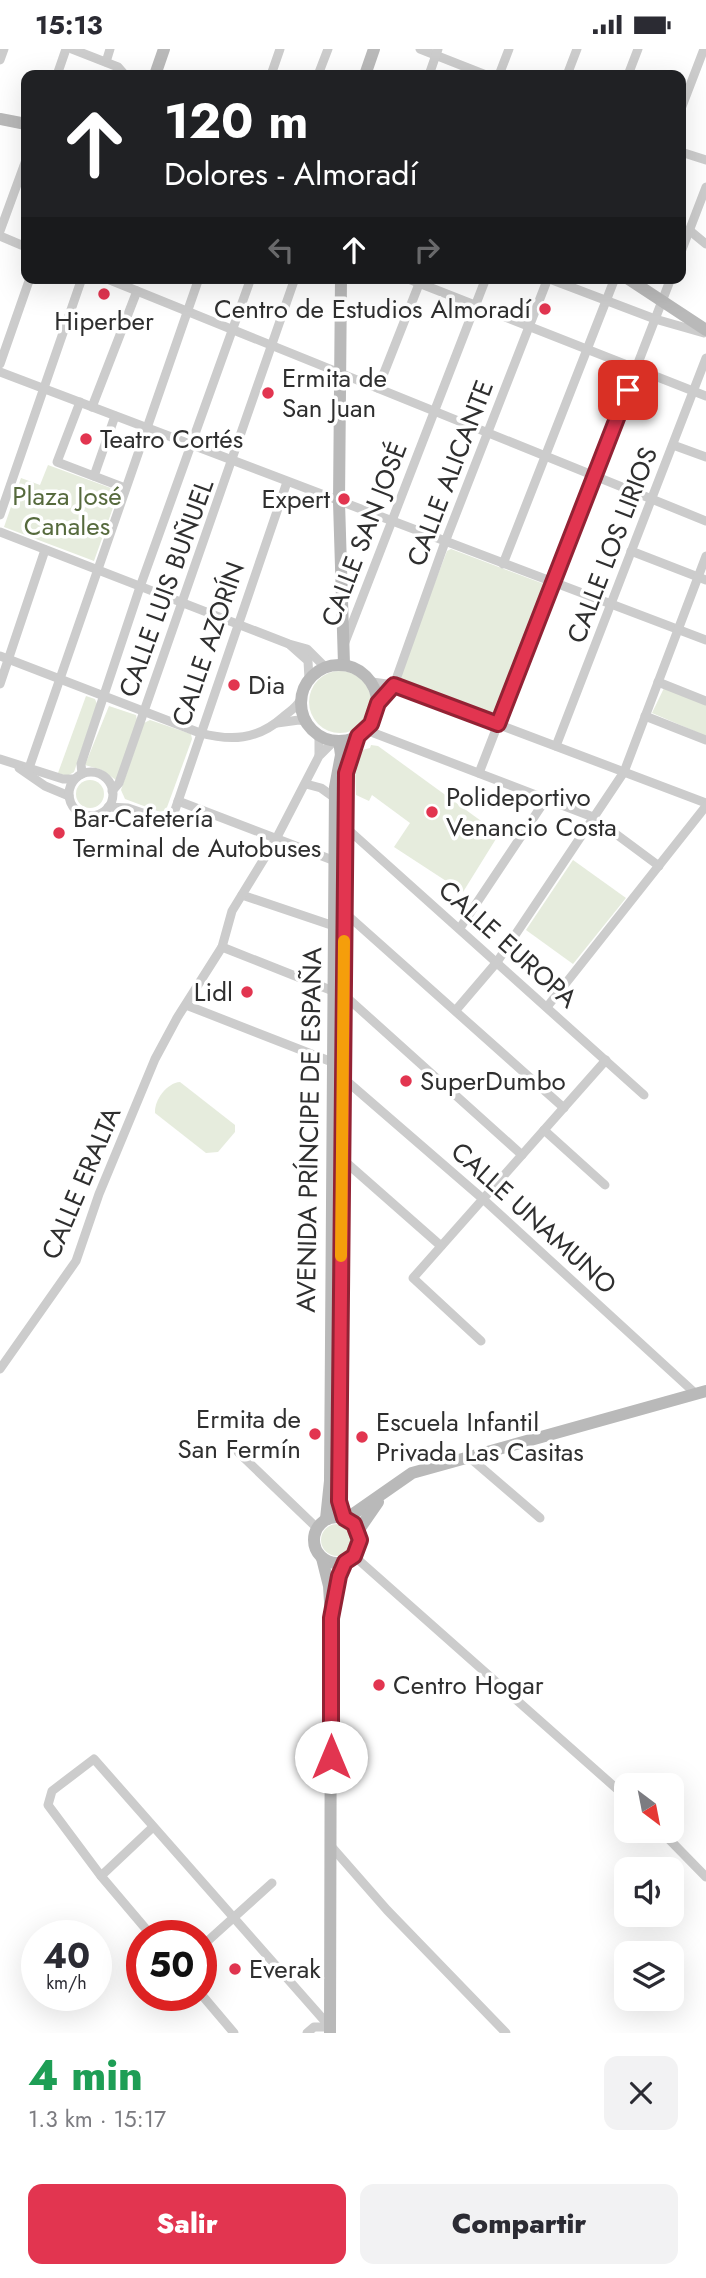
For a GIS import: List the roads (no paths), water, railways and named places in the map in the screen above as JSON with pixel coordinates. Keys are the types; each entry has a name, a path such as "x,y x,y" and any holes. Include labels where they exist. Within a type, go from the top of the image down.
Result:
{"main road":[{"path":"157,70 164,49"},
{"path":"367,70 374,49"},
{"path":"0,119 21,123"},
{"path":"334,665 355,668 372,682 378,703 375,717 362,733 336,741 319,736 306,722 301,699 309,679 334,665 343,648 339,502 341,284"},
{"path":"637,284 663,299 706,332"},
{"path":"334,665 341,633"},
{"name":"AVENIDA PRÍNCIPE DE ESPAÑA","path":"321,1524 330,1481 332,1062 344,912 346,773 362,733"},
{"name":"AVENIDA PRÍNCIPE DE ESPAÑA","path":"336,741 341,755 335,798 334,926 342,1077 339,1501 345,1518"},
{"path":"330,2030 331,1618 329,1585 322,1558 314,1542 321,1524 345,1518 412,1473 701,1392"},
{"path":"358,1531 378,1502 423,1473 444,1464"},
{"path":"331,1618 339,1576 360,1540 358,1531 345,1518"},
{"path":"322,1558 333,1563 349,1559"}],"street":[{"path":"0,60 4,49"},
{"path":"59,70 66,49"},
{"path":"72,49 121,70"},
{"path":"106,62 110,49"},
{"path":"273,70 280,49"},
{"path":"320,70 328,49"},
{"path":"420,49 437,52 475,70"},
{"path":"501,70 509,49"},
{"path":"568,70 577,49"},
{"path":"630,70 638,49"},
{"path":"686,96 704,49"},
{"path":"431,70 437,52"},
{"path":"686,154 706,160"},
{"path":"21,174 0,234 21,244"},
{"path":"686,238 706,187"},
{"path":"689,230 706,243"},
{"path":"0,364 28,284"},
{"path":"0,515 80,284"},
{"path":"120,284 706,521"},
{"path":"31,773 59,678 197,284"},
{"path":"69,796 140,587 249,284"},
{"name":"CALLE LUIS BUÑUEL","path":"112,792 119,783 293,284"},
{"path":"378,388 419,284"},
{"path":"427,284 475,306 706,396"},
{"name":"CALLE SAN JOSÉ","path":"343,648 484,284"},
{"name":"CALLE ALICANTE","path":"394,685 445,542 546,284"},
{"path":"564,284 655,319 706,332"},
{"path":"503,564 613,284"},
{"path":"480,773 669,284"},
{"path":"92,407 137,291"},
{"name":"CALLE LOS LIRIOS","path":"556,746 706,358"},
{"path":"0,372 706,640"},
{"path":"80,402 57,462 125,488"},
{"path":"94,476 116,416"},
{"path":"673,445 706,457"},
{"name":"CALLE AZORÍN","path":"128,808 160,819 174,813 287,482"},
{"path":"0,533 307,649 334,665"},
{"path":"0,684 4,657 44,550"},
{"path":"632,551 702,578"},
{"path":"456,1010 497,962 624,772 678,629 702,578 706,556"},
{"path":"289,644 308,660 309,679"},
{"path":"4,657 200,733 227,739 250,737 277,723 301,699"},
{"path":"372,682 394,685 706,805 547,1007"},
{"path":"658,682 706,701"},
{"path":"378,703 394,685"},
{"path":"645,716 706,740"},
{"path":"277,723 299,720 306,722"},
{"path":"362,733 480,773 593,817 659,866"},
{"path":"319,736 319,756"},
{"path":"319,756 336,741"},
{"name":"CALLE ERALTA","path":"0,1369 76,1261 108,1169 155,1059 222,947 226,926 275,841 319,756"},
{"path":"0,759 31,773 69,796 75,810 89,816 103,812 108,807 112,792"},
{"path":"31,773 102,775 112,792 128,808"},
{"path":"306,784 321,788 335,798"},
{"path":"460,928 546,799"},
{"path":"178,801 275,841 335,861"},
{"path":"108,807 128,808"},
{"name":"CALLE EUROPA","path":"344,825 644,1095"},
{"path":"242,895 334,926"},
{"path":"344,912 564,1108"},
{"path":"222,947 338,992 522,1155"},
{"path":"186,1005 332,1062"},
{"path":"481,1341 412,1278 606,1061"},
{"name":"CALLE UNAMUNO","path":"342,1077 701,1392"},
{"path":"544,1131 605,1185"},
{"path":"341,1158 441,1246"},
{"path":"238,1452 321,1524"},
{"path":"468,1457 540,1518"},
{"path":"349,1559 614,1787"},
{"path":"138,1920 100,1876 48,1805 52,1791 94,1759 330,2030"},
{"path":"100,1876 153,1827"},
{"path":"673,1843 706,1877"},
{"path":"330,1845 387,1910 506,2033"},
{"path":"217,1932 272,1884"},
{"path":"215,2011 234,2033"},
{"path":"307,2033 314,2028 330,2030"}],"place":[{"name":"Hiperber","path":"104,294"},
{"name":"Centro de Estudios Almoradí","path":"545,309"},
{"name":"Ermita de San Juan","path":"268,393"},
{"name":"Teatro Cortés","path":"86,439"},
{"name":"Expert","path":"344,499"},
{"name":"Dia","path":"234,685"},
{"name":"Polideportivo Venancio Costa","path":"432,812"},
{"name":"Bar-Cafetería Terminal de Autobuses","path":"59,833"},
{"name":"Lidl","path":"247,992"},
{"name":"SuperDumbo","path":"406,1081"},
{"name":"Ermita de San Fermín","path":"315,1434"},
{"name":"Escuela Infantil Privada Las Casitas","path":"362,1437"},
{"name":"Centro Hogar","path":"379,1685"},
{"name":"Everak","path":"235,1969"}],"park label":[{"name":"Plaza José Canales","path":"67,510"}]}
